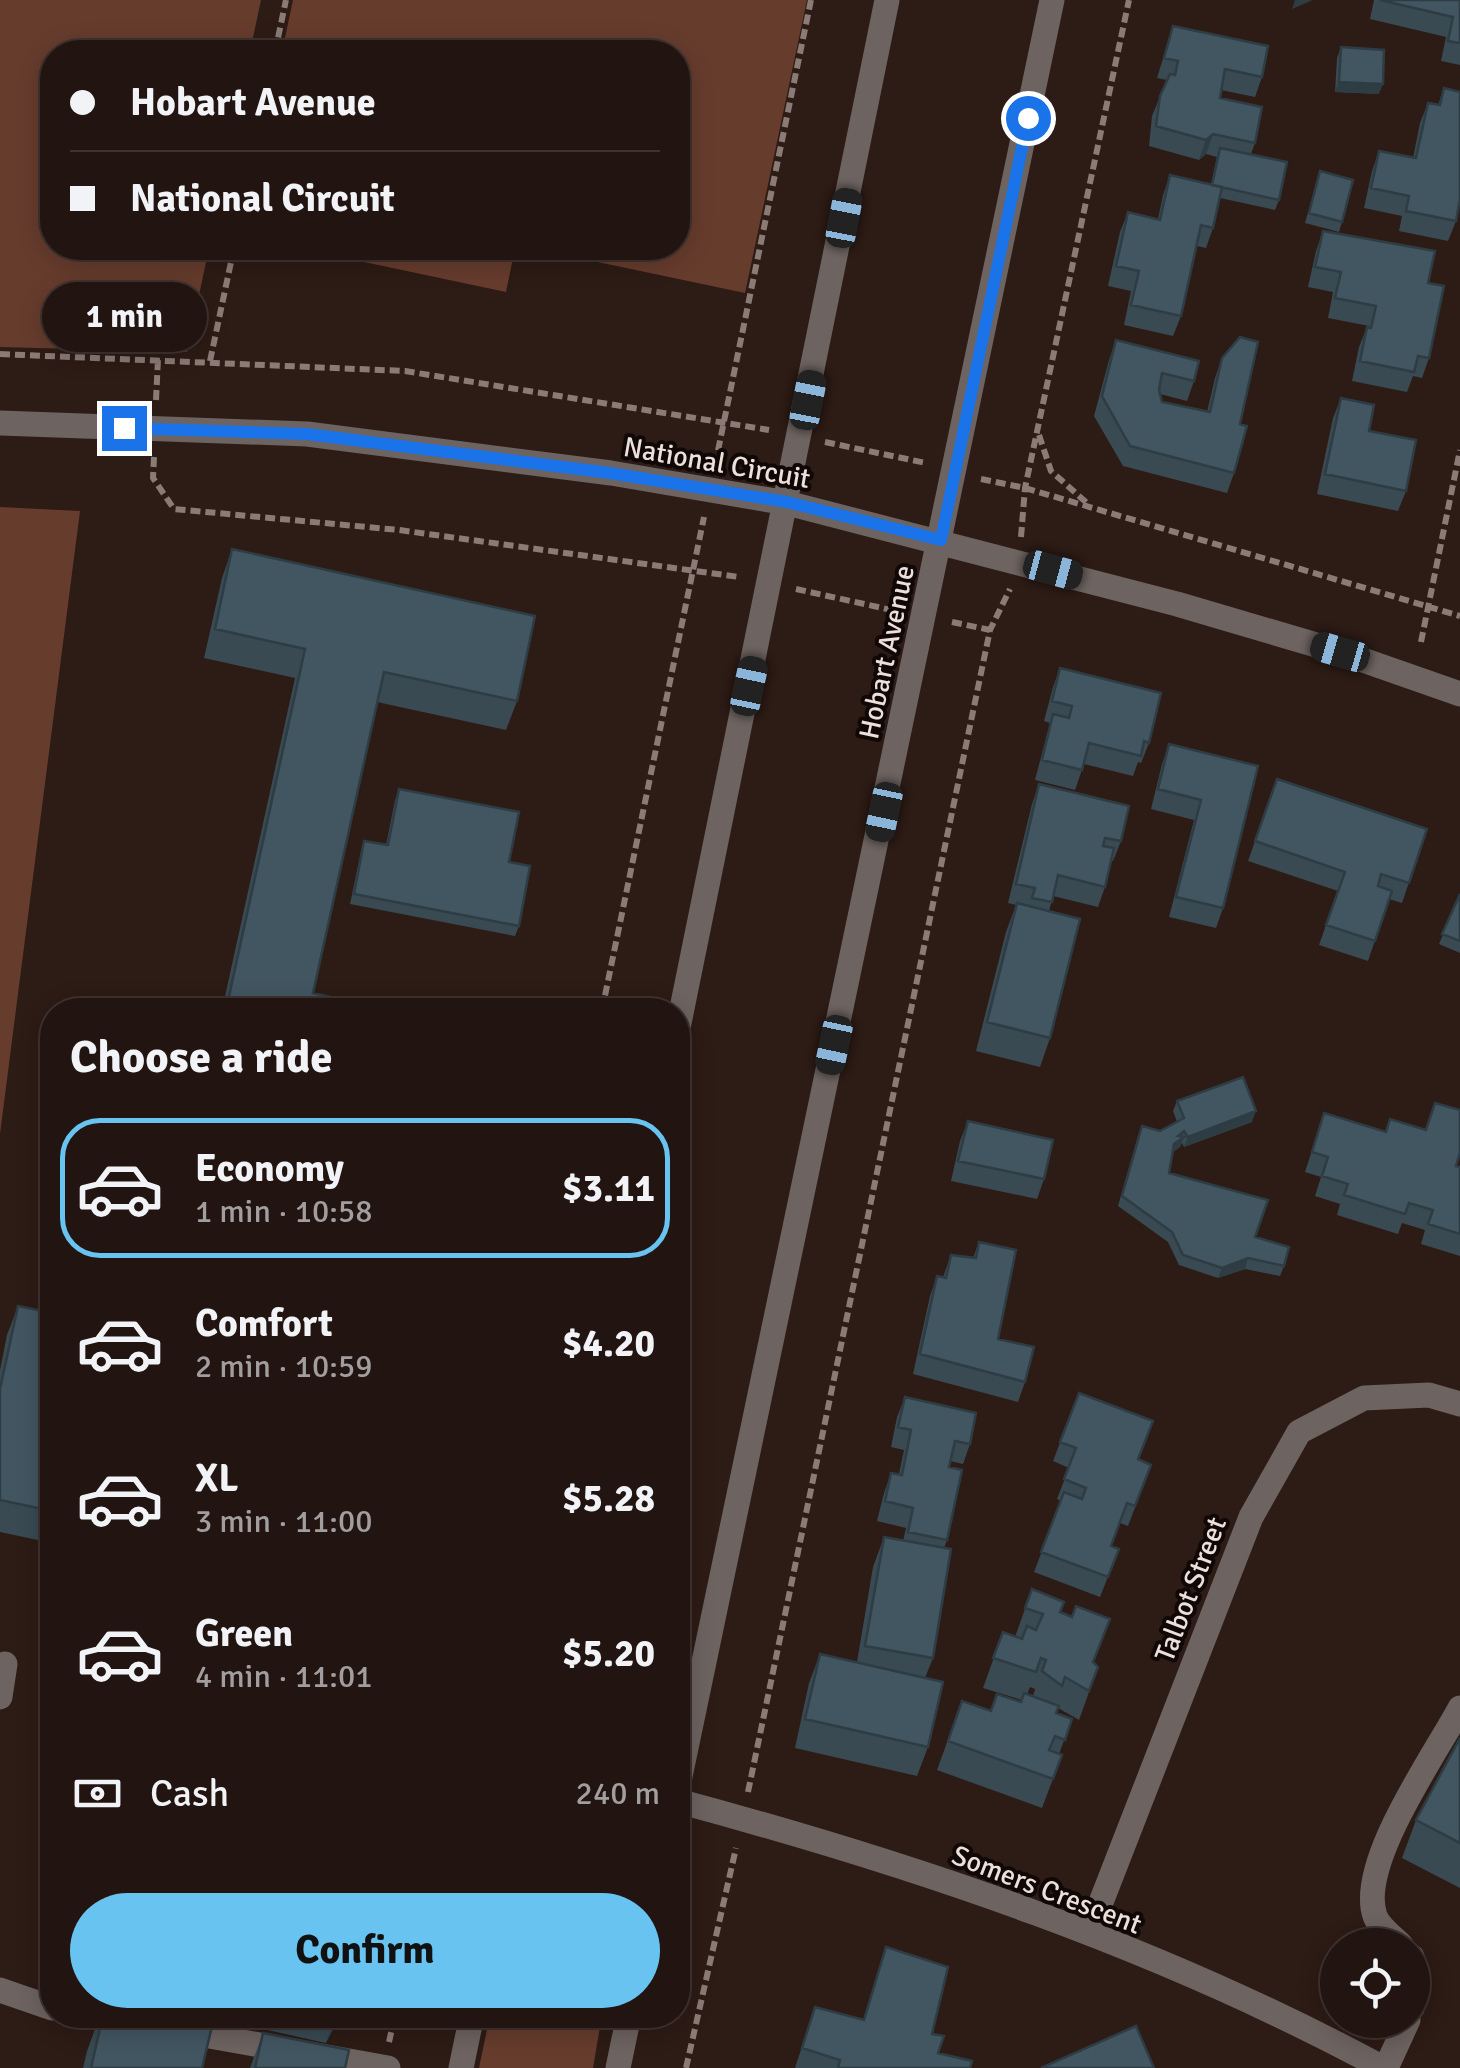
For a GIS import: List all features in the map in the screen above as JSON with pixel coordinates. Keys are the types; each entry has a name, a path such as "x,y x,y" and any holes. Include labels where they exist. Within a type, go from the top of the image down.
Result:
{"street":[{"path":"684,998 888,0"},
{"name":"Hobart Avenue","path":"690,1729 1052,0"},
{"name":"National Circuit","path":"0,424 307,434 610,473 787,502 941,540 1340,652 1460,694"},
{"name":"Talbot Street","path":"1088,1933 1251,1517 1299,1432 1364,1398 1428,1395 1460,1404"},
{"path":"0,1698 6,1664"},
{"path":"1385,1928 1376,1919 1377,1862 1460,1708"},
{"name":"Somers Crescent","path":"690,1804 834,1842 1088,1933 1318,2033 1384,2068"},
{"path":"0,1990 40,2004"},
{"path":"162,2028 388,2068"},
{"path":"461,2068 469,2028"},
{"path":"618,2068 626,2028"},
{"path":"1384,2068 1399,2038"}],"path":[{"path":"278,40 286,0"},
{"path":"714,468 811,0"},
{"path":"1022,534 1025,488 1129,0"},
{"path":"210,361 231,260"},
{"path":"0,354 405,371 771,430"},
{"path":"156,412 158,359"},
{"path":"1037,429 1051,471 1092,507"},
{"path":"818,441 933,465"},
{"path":"1420,642 1460,450"},
{"path":"154,458 154,478 174,509 399,530 733,576"},
{"path":"976,478 1092,507 1460,616"},
{"path":"604,998 702,528"},
{"path":"788,587 896,611"},
{"path":"686,2068 742,1818 990,630 1010,588"},
{"path":"956,623 990,630"}],"shaded area":[{"path":"0,0 261,0 253,40 40,40 40,260 206,260 187,352 0,347"},
{"path":"293,0 807,0 745,293 588,260 690,260 690,40 285,40"},
{"path":"355,260 513,260 506,292"},
{"path":"0,507 80,511 0,1134"},
{"path":"487,2028 600,2028 593,2068 479,2068"}],"building":[{"path":"1380,0 1460,0 1460,43 1448,41 1453,17"},
{"path":"1173,26 1268,46 1262,77 1225,69 1220,98 1262,107 1255,143 1213,134 1206,140 1156,126 1160,96 1170,74 1175,75 1178,61 1164,58"},
{"path":"1341,47 1384,50 1383,84 1339,82"},
{"path":"1444,88 1460,92 1460,199 1456,221 1406,211 1409,196 1371,188 1379,151 1416,158 1428,103 1440,105"},
{"path":"1220,148 1287,162 1279,200 1212,185"},
{"path":"1320,171 1353,180 1342,222 1309,213"},
{"path":"1170,175 1222,187 1213,228 1201,225 1181,316 1131,305 1139,271 1116,266 1128,212 1160,220"},
{"path":"1323,231 1435,251 1428,283 1444,286 1429,358 1418,356 1414,372 1360,361 1376,306 1335,298 1341,272 1315,267"},
{"path":"1240,337 1258,342 1240,424 1247,426 1234,473 1130,446 1102,396 1116,340 1199,361 1194,381 1162,373 1159,390 1162,402 1210,412 1222,358"},
{"path":"1341,398 1374,405 1369,431 1416,440 1406,491 1325,474"},
{"path":"232,549 535,616 517,701 384,672 313,993 335,998 229,998 305,649 215,629"},
{"path":"1060,668 1161,693 1149,743 1144,741 1141,756 1089,743 1082,770 1042,760 1053,714 1069,718 1072,706 1052,701"},
{"path":"1169,744 1258,766 1223,908 1176,897 1201,800 1158,789"},
{"path":"1277,779 1427,829 1409,883 1381,874 1378,886 1392,891 1375,941 1326,925 1345,872 1255,841"},
{"path":"1039,784 1129,806 1121,841 1105,838 1103,846 1114,848 1105,887 1058,875 1052,902 1032,898 1035,888 1016,884"},
{"path":"399,789 519,812 509,862 530,866 519,926 354,894 364,841 388,845"},
{"path":"1460,894 1460,941 1442,934"},
{"path":"1017,903 1080,919 1050,1038 987,1022"},
{"path":"1243,1077 1256,1111 1188,1137 1184,1131 1178,1136 1184,1137 1174,1144 1169,1173 1268,1200 1255,1237 1289,1247 1284,1266 1248,1258 1222,1268 1183,1255 1172,1232 1122,1196 1142,1126 1160,1131 1184,1118 1177,1101"},
{"path":"1435,1103 1460,1110 1456,1166 1460,1167 1460,1234 1428,1224 1433,1210 1409,1203 1405,1214 1344,1195 1348,1184 1322,1176 1328,1157 1312,1152 1324,1113 1386,1132 1390,1119 1426,1130"},
{"path":"968,1121 1053,1140 1044,1179 958,1161"},
{"path":"979,1242 1016,1250 998,1339 1034,1347 1025,1382 920,1354 937,1276 946,1278 951,1255 976,1258"},
{"path":"18,1306 40,1311 40,1508 0,1500 0,1389"},
{"path":"1079,1393 1153,1421 1138,1459 1151,1465 1135,1506 1127,1503 1111,1546 1119,1549 1108,1577 1041,1552 1064,1492 1082,1499 1086,1488 1064,1479 1076,1448 1060,1442"},
{"path":"905,1397 976,1413 970,1444 955,1441 949,1467 962,1470 947,1540 908,1532 913,1508 885,1501 891,1473 902,1475 911,1430 898,1427"},
{"path":"884,1537 951,1549 933,1658 865,1646"},
{"path":"1032,1589 1064,1602 1060,1612 1072,1617 1076,1606 1110,1619 1093,1662 1098,1667 1089,1691 1065,1677 1062,1686 1042,1671 1046,1660 1041,1658 1036,1672 993,1658 1003,1632 1022,1639 1027,1626 1036,1630 1043,1614 1025,1608"},
{"path":"820,1654 943,1682 928,1747 805,1719"},
{"path":"1024,1693 1059,1706 1056,1713 1072,1719 1065,1740 1055,1736 1049,1750 1062,1755 1053,1779 948,1741 962,1701 991,1711 997,1694 1021,1702"},
{"path":"1460,1738 1460,1843 1416,1820"},
{"path":"886,1947 948,1967 932,2034 944,2036 938,2053 972,2061 970,2068 838,2068 840,2060 802,2048 815,2007 864,2020"},
{"path":"1136,2026 1154,2068 1041,2068"},
{"path":"100,2028 212,2028 202,2068 91,2068"},
{"path":"263,2033 349,2050 345,2068 255,2068"}],"route":[{"path":"124,428 307,434 610,473 787,502 941,540 1028,118"}]}
